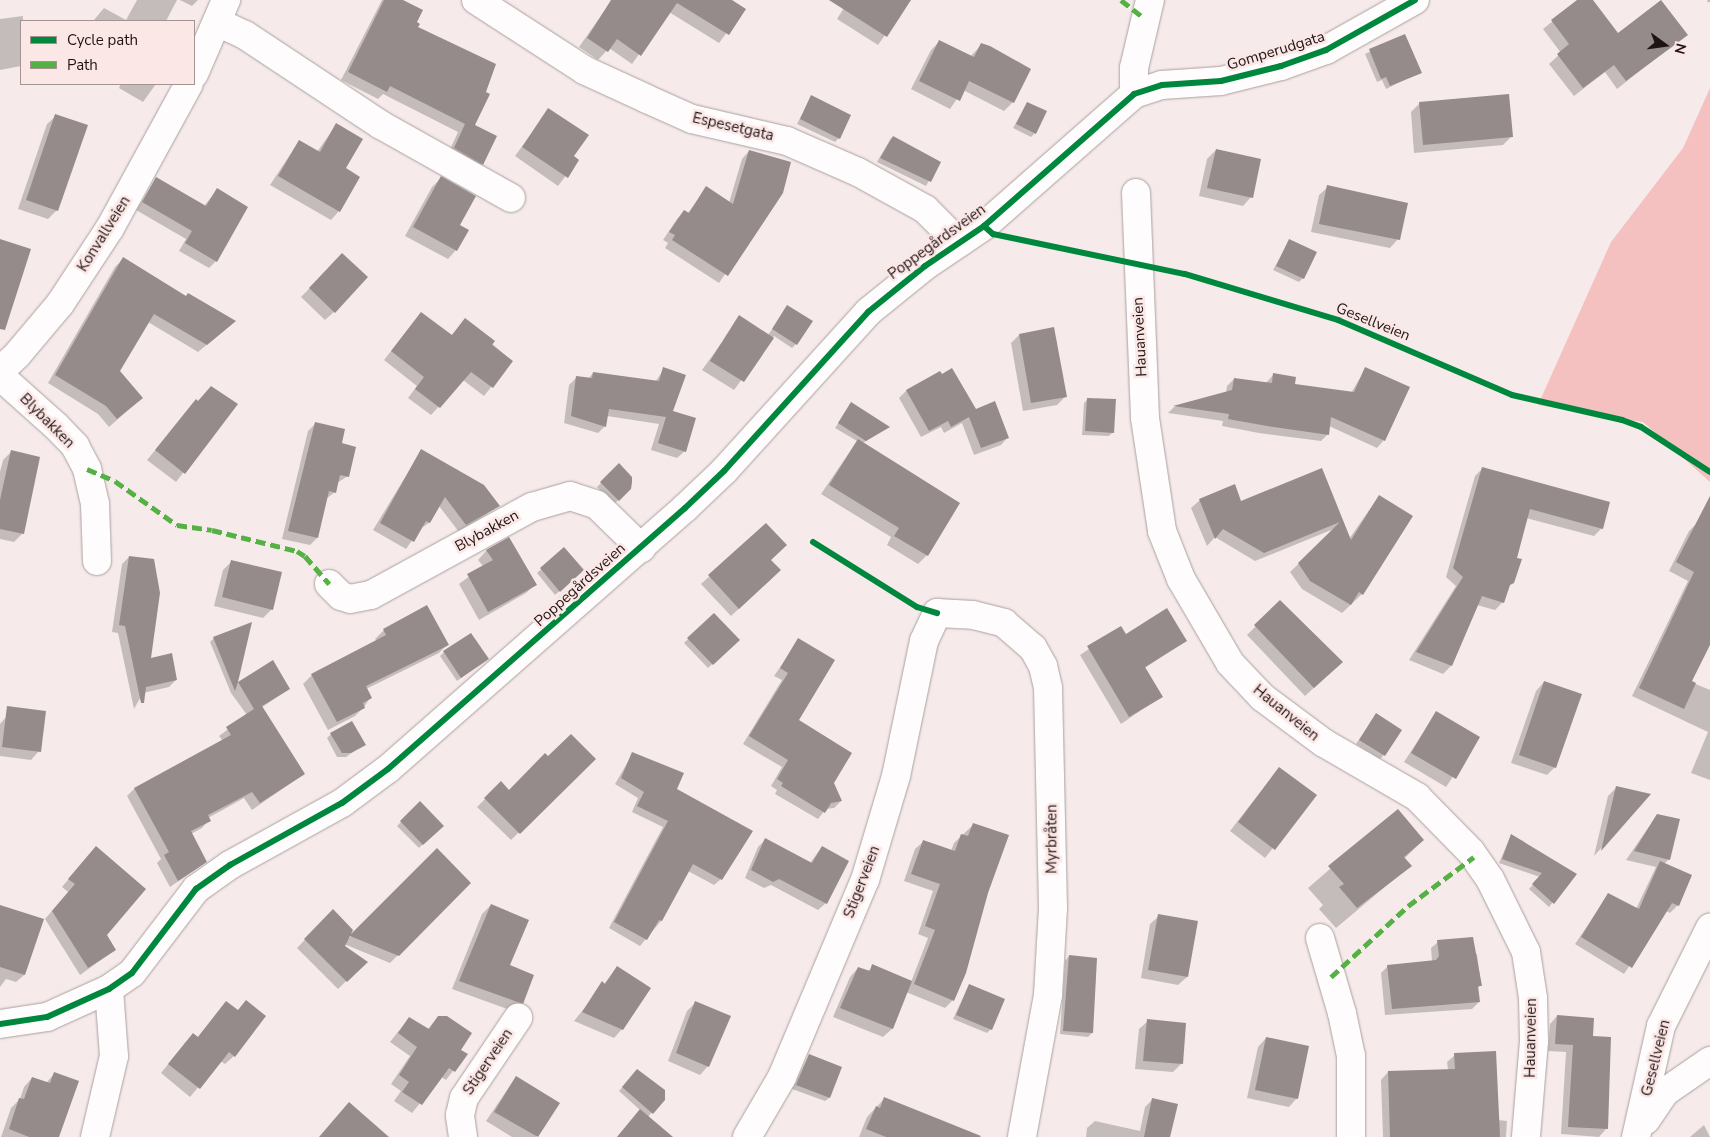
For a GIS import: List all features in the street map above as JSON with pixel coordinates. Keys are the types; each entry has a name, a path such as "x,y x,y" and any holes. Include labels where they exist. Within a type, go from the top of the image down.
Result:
{"street":[{"name":"Espesetgata","path":"476,0 568,60 647,99 692,119 787,140 858,172 925,209 959,243"},
{"path":"1134,94 1134,68 1150,0"},
{"name":"Gomperudgata","path":"1134,94 1162,84 1237,78 1282,66 1326,50 1415,0"},
{"path":"195,72 222,11 245,35 381,125 512,198"},
{"name":"Konvallveien","path":"0,371 18,355 60,304 110,228 188,85"},
{"name":"Poppegårdsveien","path":"0,1024 46,1017 109,989 132,972 196,889 230,865 334,808 388,769 641,548 724,471 868,312 984,226 1134,94"},
{"name":"Hauanveien","path":"1136,193 1140,342 1150,467 1162,531 1180,579 1225,656 1262,697 1324,743 1417,797 1471,852 1490,879 1526,952 1529,970 1534,1041 1526,1137"},
{"name":"Blybakken","path":"0,376 56,426 75,446 87,469 95,504 97,560"},
{"name":"Blybakken","path":"329,584 341,596 350,599 371,595 532,507 570,496 597,505 641,548"},
{"name":"Stigerveien","path":"747,1137 782,1077 864,880 896,776 921,650 937,613"},
{"name":"Myrbråten","path":"937,613 973,614 1004,623 1024,637 1033,648 1043,666 1048,688 1053,908 1048,995 1022,1137"},
{"name":"Gesellveien","path":"1637,1133 1661,1026 1710,928"},
{"path":"1320,938 1342,1013 1350,1056 1352,1137"},
{"path":"95,1137 114,1056 109,989"},
{"name":"Stigerveien","path":"463,1137 460,1115 464,1098 518,1018"},
{"path":"1637,1133 1665,1092 1710,1061"}],"shaded area":[{"path":"1710,88 1710,482 1643,422 1538,405 1611,242 1683,148"}],"building":[{"path":"384,0 403,0 423,10 417,22 420,24 418,27 496,64 486,92 490,94 475,125 497,136 483,165 454,148 465,124 390,86 387,92 348,72"},
{"path":"611,0 732,0 746,9 729,35 677,3 641,56 617,39 608,52 587,38"},
{"path":"829,0 911,0 887,37"},
{"path":"1577,0 1593,0 1618,33 1661,0 1688,35 1626,81 1614,65 1583,88 1557,54 1569,44 1551,20"},
{"path":"1405,34 1422,73 1390,86 1386,77 1381,79 1369,49"},
{"path":"939,40 974,57 981,43 1031,69 1014,103 969,81 960,101 919,81"},
{"path":"1509,94 1513,137 1423,145 1419,102"},
{"path":"811,95 851,115 840,139 800,119"},
{"path":"1027,102 1047,111 1036,134 1016,124"},
{"path":"548,108 589,135 574,156 579,160 568,178 522,147"},
{"path":"55,114 88,125 58,211 26,200"},
{"path":"336,123 363,139 346,168 360,177 340,212 278,176 299,140 320,152"},
{"path":"893,136 941,162 931,182 880,158"},
{"path":"1216,149 1261,159 1253,198 1207,188"},
{"path":"749,150 791,162 783,193 728,276 672,240 675,235 669,232 684,210 689,213 706,186 733,204"},
{"path":"441,176 476,196 460,225 469,230 457,251 413,227"},
{"path":"156,177 206,206 217,188 248,207 217,262 185,243 192,231 142,202"},
{"path":"1327,185 1408,203 1400,240 1319,224"},
{"path":"0,239 31,249 5,330 0,329"},
{"path":"1289,239 1317,252 1304,279 1276,266"},
{"path":"342,253 368,277 335,313 309,288"},
{"path":"123,257 186,296 188,293 236,321 207,345 154,314 120,371 143,398 117,419 106,406 55,375"},
{"path":"787,305 813,321 797,345 772,329"},
{"path":"421,312 452,335 465,318 495,341 492,345 513,361 493,388 471,372 440,408 415,389 424,377 391,351"},
{"path":"739,315 774,338 744,382 710,361"},
{"path":"1054,327 1067,397 1031,403 1019,334"},
{"path":"663,367 686,375 673,411 696,418 686,452 658,443 666,417 609,409 606,427 571,416 576,376 592,378 593,372 659,381"},
{"path":"1365,367 1410,387 1385,441 1331,417 1329,435 1228,419 1229,414 1173,406 1232,390 1234,378 1272,383 1273,373 1296,377 1295,384 1354,392"},
{"path":"952,368 976,409 995,401 1009,438 981,448 969,417 951,427 948,421 929,431 906,390 940,371 942,374"},
{"path":"211,386 238,404 185,474 155,450 196,399 198,401"},
{"path":"1087,398 1116,399 1114,433 1085,431"},
{"path":"851,402 890,427 866,441 838,423"},
{"path":"315,422 345,429 342,443 356,447 349,477 340,475 336,493 329,491 318,538 288,531"},
{"path":"858,439 960,503 928,556 894,536 899,528 829,485"},
{"path":"421,449 484,485 500,506 466,525 445,497 430,523 426,521 414,542 380,523"},
{"path":"11,450 40,457 24,534 0,529 0,500"},
{"path":"619,463 632,477 632,482 631,489 619,501 600,482"},
{"path":"1482,467 1610,502 1603,529 1530,509 1517,558 1522,559 1514,583 1510,585 1504,603 1482,596 1452,666 1416,652 1463,577 1453,568"},
{"path":"1322,468 1351,540 1379,495 1413,516 1363,595 1359,592 1351,605 1310,581 1298,563 1340,522 1264,553 1223,529 1215,539 1199,499 1235,484 1241,501"},
{"path":"1710,496 1710,645 1692,681 1696,683 1684,709 1639,688 1694,572 1676,562"},
{"path":"766,523 787,545 771,560 781,570 739,609 708,575"},
{"path":"509,537 537,585 488,612 467,574 493,560 486,550"},
{"path":"564,547 584,570 560,592 540,568"},
{"path":"129,556 154,559 160,593 151,658 172,653 177,680 146,687 144,703 141,703 125,626 119,625"},
{"path":"231,560 282,572 273,610 222,597"},
{"path":"1280,600 1343,662 1314,688 1254,625"},
{"path":"427,605 449,645 366,686 372,698 363,703 365,708 337,722 311,674 386,635 383,629"},
{"path":"1167,608 1187,641 1145,667 1163,697 1129,717 1087,646 1121,626 1126,634"},
{"path":"714,613 740,640 713,665 687,638"},
{"path":"252,622 238,682 235,691 213,637"},
{"path":"471,633 489,659 461,678 443,651"},
{"path":"798,638 835,660 799,720 852,753 834,783 842,801 831,803 825,813 781,786 783,783 777,779 788,760 749,736 788,673 780,668"},
{"path":"273,660 290,689 262,706 305,774 260,803 252,792 208,815 211,821 191,831 207,862 178,881 164,855 169,852 134,788 231,735 226,727 254,709 238,682"},
{"path":"1544,681 1582,694 1556,768 1519,755"},
{"path":"7,706 46,711 41,752 2,747"},
{"path":"1436,711 1480,737 1456,779 1411,753"},
{"path":"1376,713 1402,730 1385,756 1359,740"},
{"path":"352,721 366,745 351,753 342,753 330,733"},
{"path":"571,734 596,759 520,834 484,798 501,781 509,790 545,753 548,756"},
{"path":"632,752 684,773 677,789 753,831 722,880 693,864 662,921 659,920 647,940 614,922 668,821 637,806 644,792 621,778"},
{"path":"1279,767 1317,795 1275,850 1238,822"},
{"path":"1616,786 1651,794 1601,851"},
{"path":"420,801 444,826 423,845 400,821"},
{"path":"1398,809 1424,840 1404,857 1412,866 1357,908 1339,887 1344,884 1328,866"},
{"path":"1657,814 1680,819 1670,860 1634,851"},
{"path":"973,823 1009,835 988,893 966,973 954,1001 914,984 935,930 925,926 940,884 911,874 923,840 955,851 961,834 968,836"},
{"path":"1511,834 1577,874 1554,904 1532,884 1542,873 1502,859"},
{"path":"765,838 812,863 822,846 849,861 827,904 779,879 773,882 751,870"},
{"path":"96,846 146,889 107,935 116,950 88,968 52,911 75,884 68,879"},
{"path":"437,848 471,883 399,956 350,936 345,946 368,962 347,982 304,939 333,909 353,930 351,934"},
{"path":"1660,861 1692,875 1679,906 1672,903 1632,968 1581,937 1608,893 1639,909"},
{"path":"491,904 529,920 510,965 534,975 523,1004 459,981"},
{"path":"0,905 44,919 25,975 0,967"},
{"path":"1158,914 1198,921 1188,977 1148,970"},
{"path":"1473,937 1482,986 1478,986 1480,1002 1392,1009 1387,965 1436,960 1439,956 1437,940"},
{"path":"1069,955 1097,958 1093,1033 1063,1031"},
{"path":"872,964 912,981 893,1029 840,1008 858,967 870,971"},
{"path":"617,966 651,988 623,1030 582,1012 602,981 605,984"},
{"path":"969,984 1005,999 992,1030 956,1015"},
{"path":"246,1000 266,1016 235,1057 229,1052 200,1089 168,1064 193,1033 198,1037 226,1001 238,1010"},
{"path":"695,1001 731,1016 709,1067 676,1053"},
{"path":"1557,1015 1594,1018 1593,1036 1611,1037 1608,1129 1568,1127 1573,1045 1555,1044"},
{"path":"438,1016 447,1016 472,1033 461,1050 468,1054 455,1072 449,1068 422,1105 402,1092 409,1082 399,1075 417,1047 398,1033 409,1017 429,1029"},
{"path":"1147,1019 1186,1023 1183,1064 1143,1061"},
{"path":"1266,1037 1309,1046 1298,1099 1255,1090"},
{"path":"1496,1051 1500,1137 1390,1137 1388,1071 1455,1069 1454,1053"},
{"path":"809,1054 842,1067 830,1098 796,1085"},
{"path":"637,1069 665,1090 665,1100 653,1114 622,1087"},
{"path":"54,1072 79,1081 59,1137 29,1137 9,1129 19,1098 24,1099 32,1077 50,1083"},
{"path":"516,1076 560,1103 538,1137 494,1112"},
{"path":"884,1097 981,1136 886,1137 866,1129 876,1106 880,1108"},
{"path":"1152,1098 1178,1104 1170,1137 1144,1137"},
{"path":"349,1102 389,1137 319,1137"},
{"path":"640,1109 673,1137 617,1137"}],"marked path":[{"path":"1121,0 1144,18"},
{"path":"87,469 115,481 177,525 212,530 297,551 305,556 329,584"},
{"path":"1331,977 1408,906 1474,857"}],"cycle path":[{"path":"0,1024 47,1017 109,989 132,973 196,889 230,865 342,803 388,769 685,508 724,471 868,312 925,266 984,226 1134,94 1162,85 1221,81 1281,66 1326,50 1415,0"},
{"path":"984,226 993,234 1185,274 1338,320 1512,395 1622,420 1641,427 1710,472"},
{"path":"813,542 917,607 937,613"}]}
